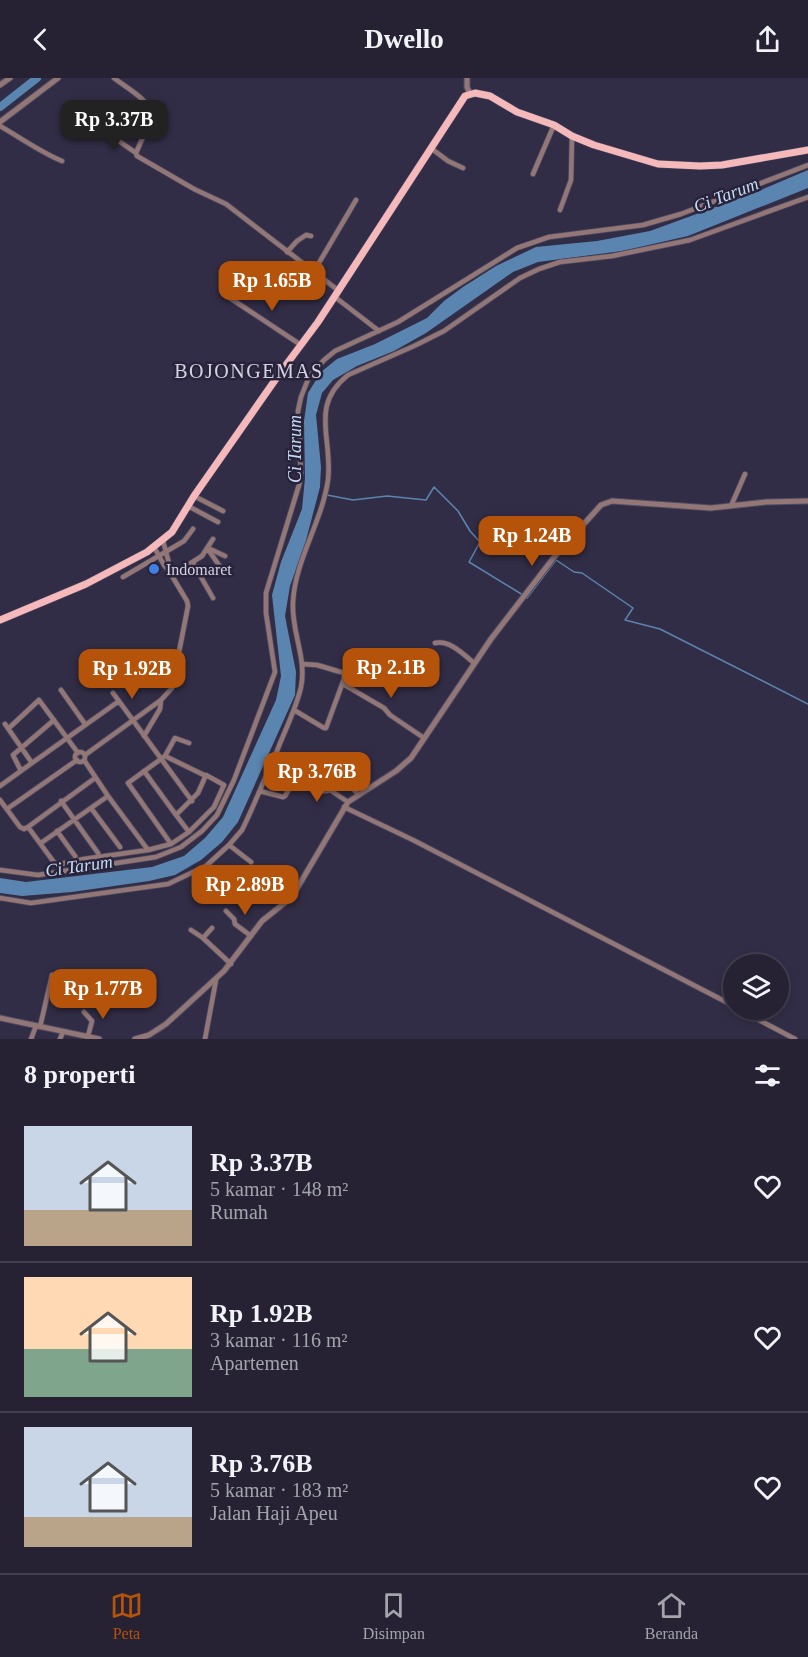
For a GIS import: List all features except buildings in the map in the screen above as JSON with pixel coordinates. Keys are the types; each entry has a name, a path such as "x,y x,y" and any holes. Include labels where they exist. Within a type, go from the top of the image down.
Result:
{"main road":[{"path":"0,620 86,584 154,548 172,532 194,496 337,294 462,100 470,94 490,96 517,112 554,125 573,136 658,165 722,165 808,150"}],"street":[{"path":"0,85 10,78"},
{"path":"58,78 0,124 31,143 39,151 62,161"},
{"path":"114,78 148,106 153,114 136,153"},
{"path":"467,78 470,94"},
{"path":"533,174 554,125"},
{"path":"103,130 141,159 226,204 313,273 379,331"},
{"path":"560,210 571,180 573,136"},
{"path":"432,149 448,161 463,168"},
{"path":"0,870 28,874 56,873 156,857 181,847 202,831 217,815 234,780 275,672 265,604 269,579 299,485 301,473 298,411 304,386 329,355 398,322 517,248 531,242 560,235 643,225 681,214 808,165"},
{"path":"0,898 31,903 168,884 206,866 242,830 293,713 302,681 303,664 293,616 293,598 324,495 328,460 325,407 328,397 339,382 348,375 444,331 520,278 539,269 560,262 612,256 690,240 808,197"},
{"path":"313,273 356,200"},
{"path":"287,252 297,241 311,236"},
{"path":"230,298 301,345"},
{"path":"731,506 745,474"},
{"path":"194,496 222,511"},
{"path":"135,1039 152,1036 216,980 231,964 262,921 292,897 346,805 358,794 396,771 411,758 474,663 555,556 601,505 612,501 711,508 766,502 808,501"},
{"path":"188,506 218,522"},
{"path":"123,577 165,550 184,541 193,529"},
{"path":"171,573 193,563 202,556 213,539"},
{"path":"163,541 171,573"},
{"path":"7,809 77,760 85,758 169,694 175,682 188,606 171,573 154,548"},
{"path":"207,548 225,556"},
{"path":"207,548 221,568"},
{"path":"193,563 213,598"},
{"path":"435,643 452,646 474,663"},
{"path":"293,713 326,728 343,684 344,673 317,665 303,664"},
{"path":"343,684 384,708 390,715 424,738"},
{"path":"61,690 86,724"},
{"path":"113,693 163,758 192,801"},
{"path":"32,763 7,726 39,700 78,753 81,752 95,778 148,850"},
{"path":"144,736 160,709 161,700"},
{"path":"0,786 119,701"},
{"path":"21,771 12,756 54,720"},
{"path":"171,843 129,785 129,781 163,758 174,738 189,743"},
{"path":"77,760 75,757 78,753"},
{"path":"296,756 342,777"},
{"path":"28,827 57,866 84,859 148,850 171,843 189,832 214,807 224,785 223,782 163,758"},
{"path":"144,771 189,832"},
{"path":"176,815 192,801 206,776"},
{"path":"0,800 20,827 24,829 95,778"},
{"path":"260,791 283,797 291,786 301,784 323,793 330,790 346,805 723,1000"},
{"path":"350,786 358,794"},
{"path":"41,843 108,796"},
{"path":"62,801 98,853"},
{"path":"91,808 120,847"},
{"path":"57,831 75,856"},
{"path":"229,845 251,862"},
{"path":"226,911 234,919 235,924 251,936"},
{"path":"203,938 212,928"},
{"path":"191,930 231,964"},
{"path":"32,1039 38,1026 52,975"},
{"path":"205,1039 216,980"},
{"path":"84,1012 92,1021 88,1036"},
{"path":"0,1018 99,1039"},
{"path":"759,1020 795,1039"},
{"path":"60,1039 63,1032"}],"water":[{"path":"808,170 808,188 688,236 622,251 538,262 513,272 426,333 333,380 322,393 316,415 321,467 320,487 305,544 290,586 285,616 296,672 295,695 238,822 222,842 201,860 175,875 72,892 22,896 0,893 0,878 26,882 152,867 184,856 205,838 223,817 276,700 281,676 272,595 281,562 302,509 305,478 304,421 308,393 321,372 337,359 375,344 427,318 463,287 496,266 536,247 597,241 650,231 754,193"}],"waterway":[{"path":"0,107 37,78"},
{"path":"327,495 353,500 387,496 426,500 434,487 458,511 480,542 469,562 523,595"},
{"path":"527,598 556,560 574,572 582,573 633,608 625,620 660,629 808,704"}],"tunnel":[{"path":"342,777 350,786"}],"place":[{"name":"Indomaret","path":"154,569"}],"district":[{"name":"BOJONGEMAS","path":"249,371"}],"water label":[{"name":"Ci Tarum","path":"726,195"},
{"name":"Ci Tarum","path":"295,449"},
{"name":"Ci Tarum","path":"79,866"}]}
